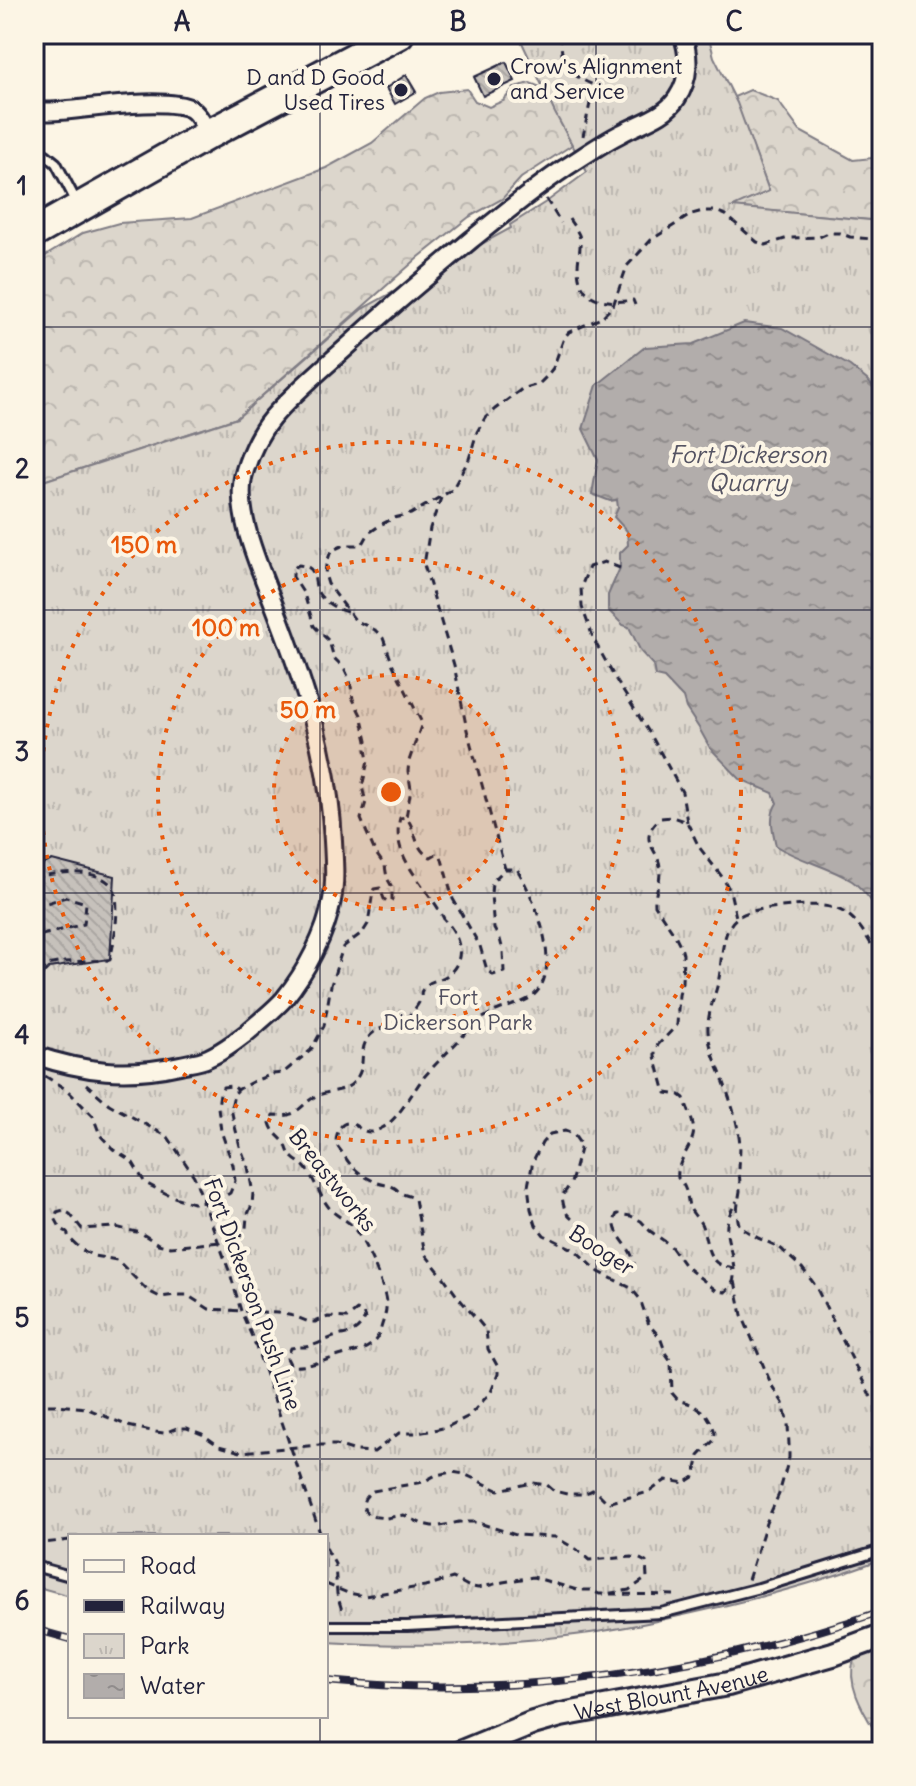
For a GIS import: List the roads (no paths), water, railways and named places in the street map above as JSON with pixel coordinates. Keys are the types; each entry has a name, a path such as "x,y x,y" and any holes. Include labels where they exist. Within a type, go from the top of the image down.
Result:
{"highway":[{"path":"34,233 209,134 399,34"}],"street":[{"path":"36,1062 101,1071 135,1071 208,1058 249,1031 283,1000 302,973 322,935 332,899 332,817 315,722 300,669 258,562 243,508 243,475 253,447 270,420 293,396 401,298 492,223 550,178 622,132 655,117 676,101 688,63 682,34"},
{"path":"34,111 141,104 183,107 197,115 209,134"},
{"name":"West Blount Avenue","path":"462,1752 561,1715 728,1684 833,1654 882,1636"}],"lane":[{"path":"34,153 46,155 56,163 80,207"},
{"path":"328,1626 407,1626 661,1613 882,1550"},
{"path":"34,1566 68,1575"}],"water":[{"name":"Fort Dickerson Quarry","path":"744,323 782,328 850,366 882,396 882,915 852,881 776,846 772,819 777,803 773,793 740,779 710,748 683,698 664,678 655,676 653,665 641,652 629,627 608,610 608,595 620,568 620,553 628,545 627,531 614,517 617,500 610,501 592,494 598,460 583,429 597,385 645,347 693,344"}],"railway":[{"path":"328,1681 396,1686 466,1686 607,1676 747,1650 882,1611"},
{"path":"34,1629 68,1638"}],"place":[{"name":"Crow's Alignment and Service","path":"494,79"},
{"name":"D and D Good Used Tires","path":"401,90"}],"park label":[{"name":"Fort Dickerson Park","path":"458,1010"}]}
